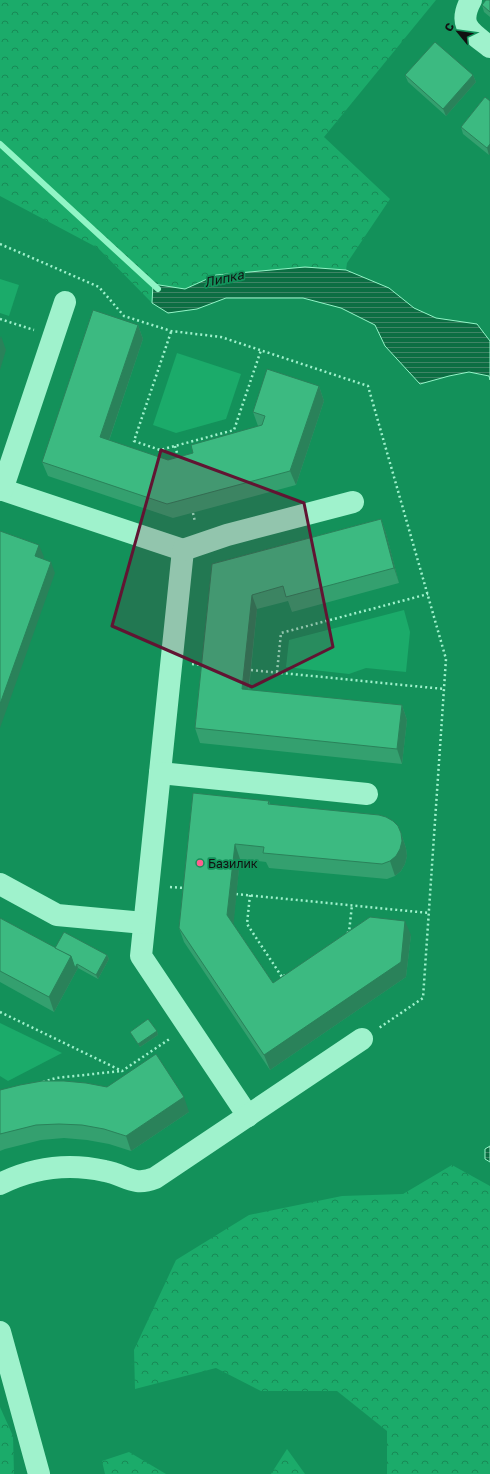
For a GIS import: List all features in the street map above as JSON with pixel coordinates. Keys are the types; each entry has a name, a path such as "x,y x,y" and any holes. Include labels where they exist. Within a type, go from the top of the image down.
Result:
{"street":[{"path":"471,0 465,11 465,23 471,32 490,47"},
{"path":"65,302 1,489 183,550 227,536 353,502"},
{"path":"183,550 140,956 248,1116"},
{"path":"160,773 367,794"},
{"path":"0,884 57,915 144,923"},
{"path":"0,1184 13,1177 31,1171 69,1166 108,1171 136,1182 147,1182 156,1178 362,1038"},
{"path":"0,1332 39,1474"}],"path":[{"path":"0,244 99,287 124,316 171,331 221,337 368,386 446,659 423,998 362,1038"},
{"path":"0,319 53,337"},
{"path":"171,331 134,441 160,450 234,430 261,350"},
{"path":"175,446 180,466"},
{"path":"277,672 281,633 428,594"},
{"path":"251,670 444,689"},
{"path":"236,894 429,913"},
{"path":"250,895 247,924 282,977 288,973"},
{"path":"343,936 349,932 352,905"},
{"path":"0,1012 122,1071"},
{"path":"42,1082 56,1078 122,1071 188,1027"}],"highlighted area":[{"path":"161,450 304,503 333,647 252,687 112,626"}],"green space":[{"path":"0,0 436,0 324,137 390,199 347,263 346,270 305,267 216,275 185,289 153,284 152,303 98,248 0,196"},
{"path":"0,279 19,285 9,316 0,313"},
{"path":"177,353 241,374 226,419 176,433 153,425"},
{"path":"404,610 410,632 406,672 366,668 349,674 286,667 289,640"},
{"path":"0,1023 62,1053 8,1081 0,1076"},
{"path":"452,1165 490,1186 490,1474 387,1474 387,1431 337,1391 261,1391 216,1368 135,1389 134,1350 176,1260 249,1215 342,1196 403,1194"},
{"path":"0,1407 13,1436 14,1474 0,1474"},
{"path":"287,1449 305,1474 271,1474"},
{"path":"129,1452 166,1474 105,1474 102,1461"}],"water":[{"path":"305,267 346,270 389,288 414,308 436,318 477,324 490,341 490,380 489,376 469,372 420,384 385,346 375,325 341,308 303,298 226,298 197,309 168,313 152,303 153,284 185,289 216,275"},
{"path":"490,1146 490,1162 485,1159 485,1149"}],"building":[{"path":"486,0 490,0 490,12 482,5"},
{"path":"435,42 473,75 443,109 405,75"},
{"path":"485,97 490,101 490,144 487,148 461,127"},
{"path":"93,310 138,325 100,437 168,460 193,453 191,445 262,425 265,416 253,412 267,369 319,386 290,471 167,504 42,462"},
{"path":"381,519 394,568 286,597 283,586 252,595 242,689 402,705 397,749 195,728 212,564"},
{"path":"0,531 39,545 35,556 51,562 0,704"},
{"path":"193,793 269,801 268,804 379,815 393,821 398,826 401,833 402,841 396,856 390,861 382,864 263,853 264,847 235,844 227,915 273,983 370,917 405,921 401,962 264,1055 179,928"},
{"path":"0,918 71,956 49,997 0,971"},
{"path":"64,932 107,955 96,975 77,964 75,968 71,956 55,948"},
{"path":"148,1019 157,1031 138,1044 130,1032"},
{"path":"156,1054 184,1097 126,1136 104,1129 82,1125 59,1124 36,1125 0,1134 0,1090 42,1081 86,1083 107,1087"}],"waterway":[{"name":"Липка","path":"0,144 158,289"}],"place":[{"name":"Базилик","path":"200,863"}]}
